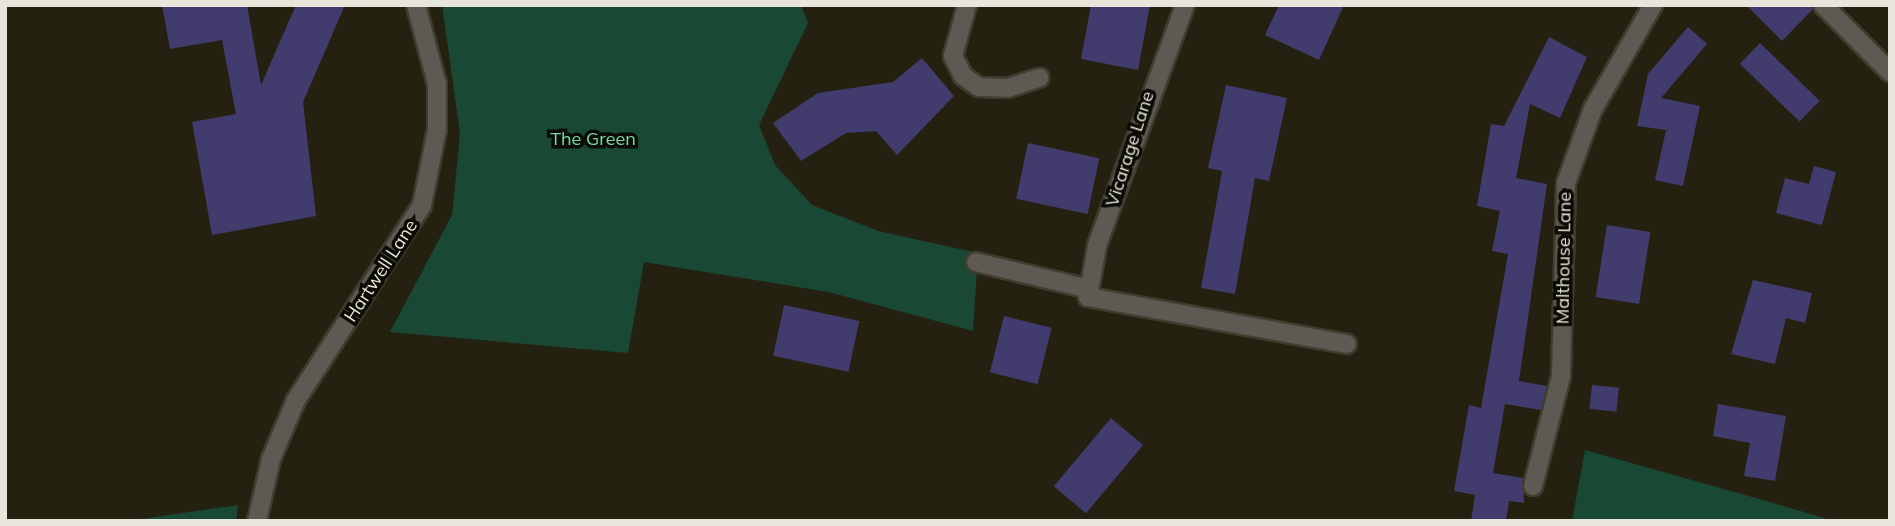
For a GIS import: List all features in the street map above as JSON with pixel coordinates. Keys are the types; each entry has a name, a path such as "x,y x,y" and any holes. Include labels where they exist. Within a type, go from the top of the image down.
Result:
{"street":[{"name":"Hartwell Lane","path":"257,521 271,459 296,400 422,205 437,129 437,84 416,5"},
{"path":"967,5 953,56 963,76 979,87 998,88 1039,78"},
{"name":"Vicarage Lane","path":"1088,293 1152,84 1185,5"},
{"name":"Malthouse Lane","path":"1533,486 1561,376 1566,183 1593,109 1653,5"},
{"path":"1824,5 1890,72"},
{"path":"976,262 1088,293 1347,344"}],"green space":[{"name":"The Green","path":"442,5 801,5 808,23 759,125 775,165 812,205 878,231 978,253 973,331 829,292 644,262 628,353 390,332 452,215 460,133"},
{"path":"1585,450 1777,504 1834,521 1572,521"},
{"path":"238,505 236,521 127,521"}],"building":[{"path":"162,5 247,5 261,85 296,5 345,5 303,102 316,216 212,235 192,122 236,114 222,40 170,49"},
{"path":"1091,5 1150,5 1138,70 1081,59"},
{"path":"1279,5 1344,5 1319,60 1265,35"},
{"path":"1746,5 1812,5 1813,9 1782,41"},
{"path":"1688,27 1707,44 1661,98 1700,106 1683,186 1655,180 1666,130 1637,126 1648,74"},
{"path":"1549,37 1587,57 1560,118 1530,104 1516,178 1547,184 1519,381 1547,386 1541,410 1505,404 1493,473 1523,478 1524,503 1509,501 1506,521 1471,521 1475,495 1454,491 1469,405 1481,408 1508,254 1492,251 1500,211 1477,206 1491,124 1504,126"},
{"path":"1760,43 1820,101 1800,122 1740,64"},
{"path":"922,58 954,96 897,155 876,131 846,133 801,161 773,123 818,93 893,82"},
{"path":"1226,85 1287,98 1269,181 1255,178 1235,294 1201,288 1222,171 1208,168"},
{"path":"1028,143 1099,158 1088,214 1016,199"},
{"path":"1814,166 1836,172 1822,225 1776,213 1785,178 1809,184"},
{"path":"1607,225 1650,232 1639,304 1596,297"},
{"path":"1753,280 1812,293 1805,323 1786,318 1775,364 1731,354"},
{"path":"784,305 859,321 849,372 773,356"},
{"path":"1004,316 1052,328 1038,384 990,372"},
{"path":"1592,385 1619,388 1616,412 1589,409"},
{"path":"1718,404 1786,416 1775,481 1744,476 1750,443 1713,436"},
{"path":"1111,418 1143,445 1086,513 1054,486"}]}
